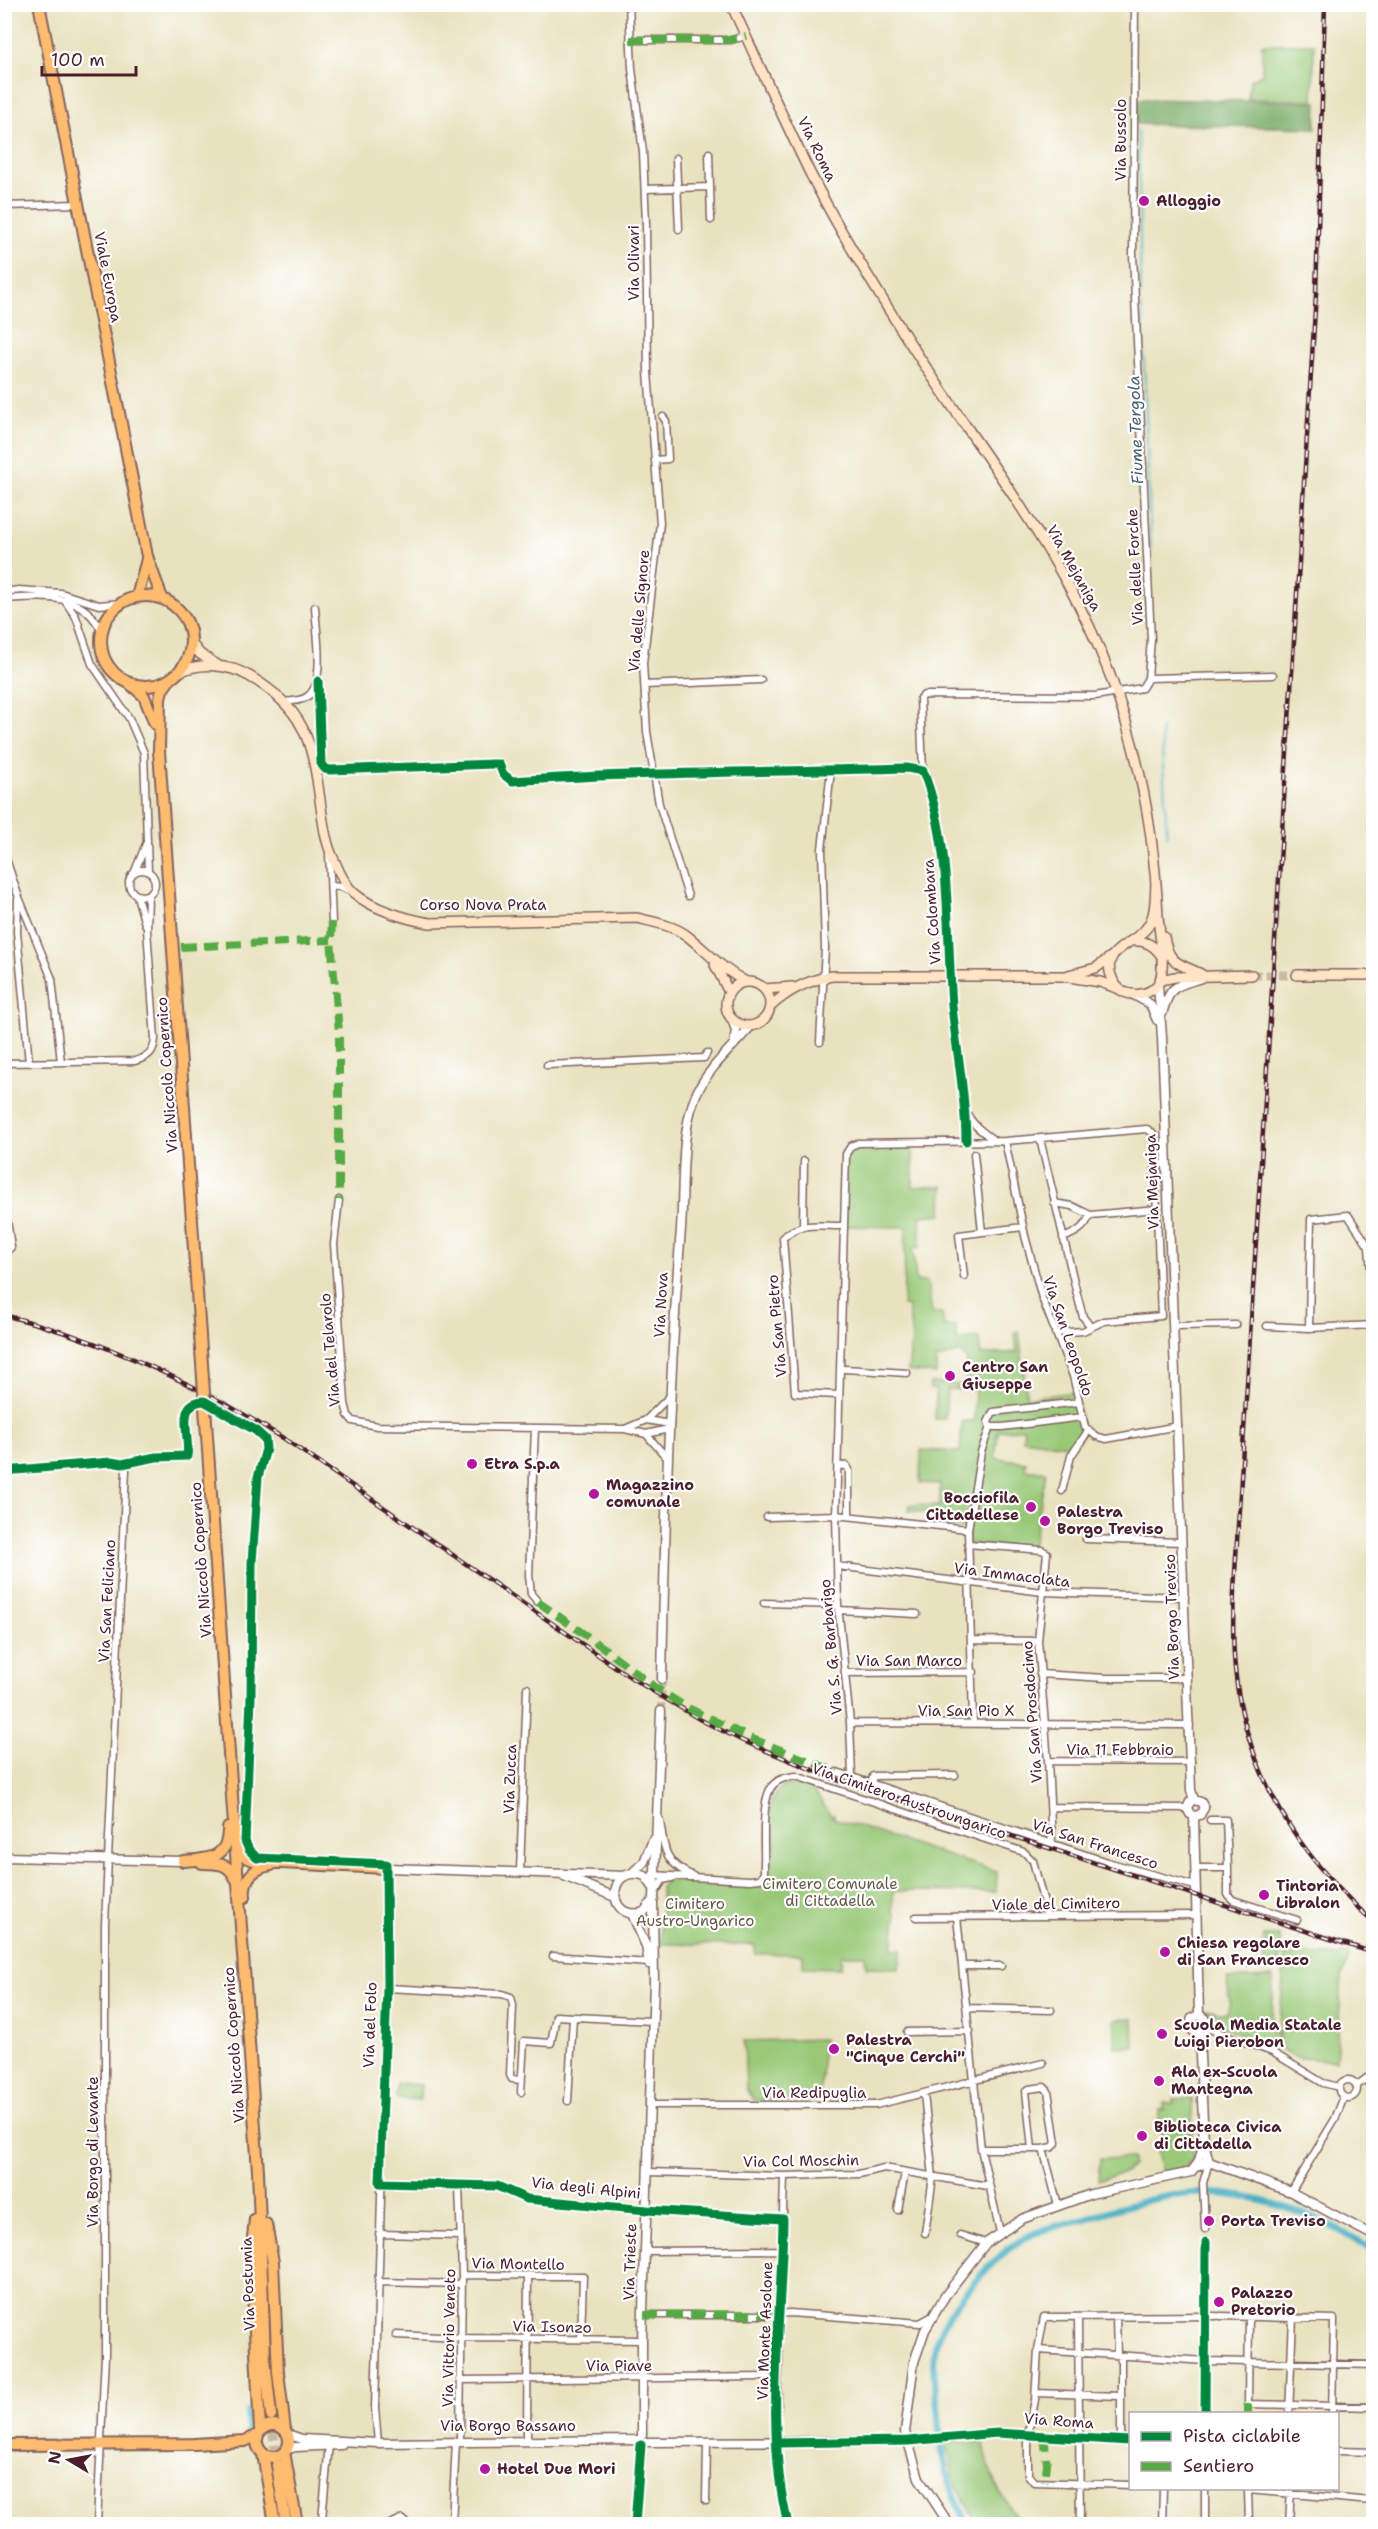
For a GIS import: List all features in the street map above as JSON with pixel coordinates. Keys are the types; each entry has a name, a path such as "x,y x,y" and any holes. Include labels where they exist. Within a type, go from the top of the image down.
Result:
{"main road":[{"name":"Viale Europa","path":"39,4 147,556 162,598"},
{"name":"Via Roma","path":"731,4 810,173 885,302"},
{"name":"Via Mejaniga","path":"885,302 1019,504 1067,583 1118,693 1142,785 1156,884 1162,959 1159,983"},
{"name":"Viale Europa","path":"136,597 146,568 147,556"},
{"path":"174,676 188,659 191,643 191,634 184,616 162,598 136,597 122,603 107,619 102,633 104,657 110,667 128,682 149,686 174,676 190,667 219,666"},
{"path":"191,643 200,654 219,666"},
{"name":"Corso Nova Prata","path":"219,666 243,673 264,685 285,702 300,723 312,747 329,850 339,871 354,893 388,912 407,919 430,923 636,918 660,923 685,934 727,971 746,981"},
{"name":"Via Niccolò Copernico","path":"159,751 160,698 162,690 174,676"},
{"name":"Via Niccolò Copernico","path":"128,682 141,691 148,702 155,722 159,751 257,2152"},
{"name":"Via Mejaniga","path":"1112,956 1123,944 1146,930 1150,923 1156,884"},
{"name":"Via Mejaniga","path":"1157,900 1169,956 1176,963 1201,976"},
{"path":"1131,941 1138,940 1151,945 1162,959 1180,971 1201,976"},
{"path":"1112,956 1110,973 1119,988"},
{"name":"Via Nova","path":"1063,976 1096,968 1112,956"},
{"name":"Corso Nova Prata","path":"711,958 729,992"},
{"path":"1131,994 1145,993 1159,983 1175,977 1252,975"},
{"path":"1297,975 1374,975"},
{"name":"Via Nova","path":"751,1026 762,1022 770,1007 784,995 824,977 1063,976 1101,982 1119,988"},
{"path":"746,981 729,992 726,998 726,1011 734,1022 751,1026"},
{"name":"Via Nova","path":"746,981 753,982 764,989 801,986"},
{"name":"Via Mejaniga","path":"1119,988 1131,994"},
{"path":"764,989 768,994 770,1007"},
{"path":"183,1861 211,1857 226,1847 228,1832 226,1798 230,1768"},
{"path":"235,1841 242,1854 248,1859 279,1864 387,1868"},
{"path":"183,1861 225,1866 232,1871 238,1888"},
{"path":"243,1954 246,1925 244,1891 248,1879 258,1869 279,1864"},
{"name":"Via Postumia","path":"257,2152 265,2359 270,2415"},
{"path":"258,2171 273,2262 278,2372 288,2444 285,2451 297,2524"},
{"path":"258,2171 252,2272 259,2433 257,2442 262,2453 275,2524"},
{"name":"Via Borgo Bassano","path":"194,2444 245,2441 272,2425 286,2432"},
{"path":"4,2445 194,2444"},
{"name":"Via Borgo Bassano","path":"194,2444 245,2448 271,2457 285,2451"},
{"path":"277,2465 286,2524"}],"street":[{"name":"Via Olivari","path":"629,4 630,40 645,189 648,372 660,523"},
{"name":"Via Bussolo","path":"1135,4 1133,128 1135,275"},
{"path":"630,40 731,40 746,36"},
{"path":"709,153 711,220"},
{"path":"676,158 679,230"},
{"path":"645,189 710,187"},
{"path":"4,206 78,204"},
{"name":"Via delle Forche","path":"1135,275 1151,639 1148,678"},
{"path":"656,459 668,459 666,421 663,417"},
{"name":"Via delle Signore","path":"660,523 643,663 648,732 659,804 688,896"},
{"path":"4,592 19,590 61,593 99,605 122,603"},
{"path":"4,599 50,597 65,601 90,613 102,633"},
{"path":"4,1063 135,1061 147,1057 154,1048 147,930 148,895 155,885 154,877 148,871 144,753 129,718 92,664 76,617 65,601"},
{"path":"315,607 321,764 324,769 499,764 503,774 512,781 654,774 907,768 922,771"},
{"path":"1118,693 1142,688 1148,678 1273,675"},
{"path":"645,685 761,680"},
{"path":"285,702 299,701 310,695 318,681"},
{"name":"Via Colombara","path":"966,1141 951,976 946,865 928,785 922,771 920,699 924,695 1095,696 1118,693"},
{"path":"820,1042 825,918 822,849 831,770"},
{"path":"147,930 137,896 129,886 129,878 135,871 148,837"},
{"path":"329,850 332,922"},
{"path":"4,853 18,895 52,979 61,1062"},
{"path":"135,871 148,871"},
{"path":"331,886 341,887 354,893"},
{"path":"18,895 17,932 29,1063"},
{"path":"137,896 148,895"},
{"name":"Via Mejaniga","path":"1161,1017 1170,991 1179,984 1201,976"},
{"name":"Via Mejaniga","path":"1159,983 1173,1326"},
{"name":"Via Mejaniga","path":"1131,994 1150,1004 1157,1016 1162,1037"},
{"path":"734,1022 736,1030 734,1045"},
{"name":"Via Nova","path":"662,1679 669,1426 689,1115 700,1086 751,1026"},
{"path":"547,1065 704,1058 706,1053"},
{"name":"Via Colombara","path":"962,1098 968,1116 980,1130 996,1141"},
{"path":"836,1515 843,1226 846,1154 851,1146 870,1142 1005,1141 1152,1130 1161,1316 1104,1321 1083,1331 1056,1333"},
{"path":"1040,1138 1083,1317 1091,1327"},
{"name":"Via San Leopoldo","path":"1005,1141 1035,1278 1073,1376 1078,1402 1088,1431"},
{"path":"974,1154 982,1232"},
{"path":"804,1161 803,1225 843,1226"},
{"path":"1155,1164 1166,1164"},
{"name":"Via del Telarolo","path":"339,1200 334,1244 343,1384 348,1416 353,1421 377,1426 625,1429"},
{"path":"4,1201 11,1247 4,1256"},
{"path":"1054,1203 1072,1206 1090,1215 1157,1209"},
{"path":"1063,1238 1078,1232 1088,1222 1090,1215"},
{"path":"1309,1328 1311,1219 1348,1215 1357,1227 1369,1247 1374,1308"},
{"name":"Via San Pietro","path":"803,1225 789,1231 783,1238 795,1393 839,1395"},
{"path":"964,1276 959,1235 1023,1227"},
{"path":"1160,1291 1171,1290"},
{"path":"1173,1326 1236,1325"},
{"path":"1267,1326 1309,1328 1372,1325 1374,1341"},
{"name":"Via Borgo Treviso","path":"1173,1326 1191,1790 1194,1800 1201,1802 1204,1808 1200,1815 1194,1816 1199,2015"},
{"path":"845,1369 907,1372"},
{"path":"625,1429 646,1420 671,1395"},
{"path":"974,1723 968,1529 981,1452 990,1426 989,1417 993,1412 1078,1402"},
{"path":"990,1426 1002,1427 1083,1417"},
{"path":"646,1420 669,1426"},
{"path":"625,1429 646,1434 669,1426"},
{"path":"1062,1491 1071,1456 1088,1431 1096,1436 1112,1439 1178,1426"},
{"path":"535,1428 529,1575 531,1594 538,1602"},
{"path":"646,1434 669,1459"},
{"name":"Via San Feliciano","path":"4,1471 111,1462 122,1464 126,1470 115,1676 109,1860"},
{"path":"837,1465 847,1466 849,1470 849,1516"},
{"path":"767,1517 836,1515 968,1529"},
{"name":"Via S. G. Barbarigo","path":"836,1515 838,1608 846,1673 852,1777"},
{"path":"1086,1539 1182,1542"},
{"name":"Via San Prosdocimo","path":"968,1544 1042,1550 1047,1553 1038,1641 1052,1843"},
{"name":"Via Immacolata","path":"837,1566 1043,1592 1185,1597"},
{"path":"764,1603 917,1614"},
{"path":"972,1640 1038,1641"},
{"name":"Via San Marco","path":"846,1673 974,1672"},
{"path":"1041,1674 1105,1678 1188,1678"},
{"name":"Via Zucca","path":"520,1871 527,1688"},
{"path":"615,1897 617,1885 644,1862 652,1847 658,1810 661,1711"},
{"name":"Via San Pio X","path":"850,1723 1190,1725"},
{"name":"Via 11 Febbraio","path":"1048,1761 1191,1762"},
{"path":"837,1772 852,1777"},
{"path":"871,1785 873,1776 955,1775"},
{"name":"Via Cimitero Austroungarico","path":"632,1874 760,1879 764,1863 765,1799 772,1785 786,1777 796,1776 1024,1852 1033,1861 1047,1915"},
{"name":"Via San Francesco","path":"852,1777 1128,1868 1196,1886"},
{"path":"1051,1807 1187,1808 1194,1800"},
{"path":"1187,1808 1194,1816"},
{"name":"Via Trieste","path":"642,2441 642,2340 658,1810"},
{"name":"Via Cimitero Austroungarico","path":"658,1810 664,1848 671,1862 677,1869 696,1877"},
{"path":"1210,1820 1226,1820 1228,1895 1233,1900 1297,1920"},
{"path":"4,1857 183,1861"},
{"name":"Via Borgo di Levante","path":"97,2524 105,2332 105,1935 109,1860"},
{"path":"387,1868 632,1874 650,1880 654,1895 644,1912 632,1914 621,1908 615,1897 555,1873"},
{"name":"Via del Folo","path":"378,2443 375,2407 387,1988 387,1868"},
{"path":"1195,1868 1228,1868"},
{"name":"Via Cimitero Austroungarico","path":"654,1895 663,1880 696,1877"},
{"name":"Via Trieste","path":"632,1914 646,1946 654,1982"},
{"name":"Viale del Cimitero","path":"916,1917 1197,1915"},
{"path":"957,1917 981,2149 1000,2232"},
{"path":"553,1956 649,1963"},
{"path":"962,1966 1001,1966"},
{"path":"387,1988 502,1994 510,1997 513,2005 510,2075 512,2079 521,2080"},
{"path":"967,2008 1051,2010"},
{"name":"Via Borgo Treviso","path":"1203,2030 1193,2031 1190,2024 1192,2018 1199,2015 1205,2018 1203,2030 1204,2144 1209,2162"},
{"path":"521,2092 525,2040 551,2043 556,2017 652,2021"},
{"path":"568,2101 573,2017"},
{"path":"1203,2030 1272,2052 1323,2083 1339,2087"},
{"path":"908,2032 970,2031"},
{"name":"Via Redipuglia","path":"650,2105 876,2105 1043,2063"},
{"path":"1344,2097 1353,2095 1356,2086 1374,2073"},
{"path":"1339,2087 1345,2080 1353,2082 1356,2086"},
{"path":"981,2149 1032,2149 1043,2149 1053,2147 1056,2143 1048,2091 1044,2087 1026,2091 1032,2149"},
{"path":"1339,2087 1344,2097"},
{"path":"924,2094 933,2177 925,2233"},
{"path":"1291,2192 1335,2119 1344,2097"},
{"name":"Via Borgo Treviso","path":"1193,2169 1204,2144"},
{"path":"1043,2149 1058,2205"},
{"path":"1203,2184 1209,2162"},
{"path":"949,2524 919,2478 905,2432 914,2362 931,2316 986,2243 1000,2232 1022,2219 1058,2205 1091,2194 1193,2169 1209,2162 1291,2192 1374,2236"},
{"name":"Via Col Moschin","path":"648,2172 784,2176 859,2174 884,2168 988,2186"},
{"path":"1193,2169 1202,2177 1205,2229"},
{"path":"898,2210 905,2172"},
{"name":"Via Monte Asolone","path":"784,2176 777,2377 782,2498 788,2524"},
{"name":"Via degli Alpini","path":"380,2183 497,2186 527,2199 783,2219"},
{"name":"Via Vittorio Veneto","path":"452,2524 458,2441 461,2338 462,2275 459,2185"},
{"path":"379,2234 460,2236"},
{"path":"960,2235 986,2243"},
{"path":"1205,2412 1206,2240"},
{"path":"646,2251 783,2250"},
{"name":"Via Montello","path":"462,2275 583,2276 581,2339"},
{"path":"527,2441 528,2276"},
{"name":"Via Montello","path":"378,2282 461,2284"},
{"path":"644,2315 814,2314 920,2323 931,2316"},
{"path":"1129,2485 1034,2482 1028,2475 1028,2434 1035,2397 1038,2350 1043,2319 1046,2316 1078,2318 1249,2316 1334,2319 1332,2410"},
{"path":"1249,2316 1248,2404 1289,2404 1332,2410 1374,2407"},
{"path":"1116,2317 1121,2440"},
{"path":"1289,2412 1293,2317"},
{"path":"1078,2318 1080,2524"},
{"name":"Via Isonzo","path":"396,2335 642,2340"},
{"path":"1038,2350 1206,2361 1374,2364"},
{"name":"Via Piave","path":"460,2380 777,2377"},
{"path":"1035,2397 1120,2396"},
{"name":"Via Borgo Bassano","path":"286,2432 302,2439 329,2443"},
{"name":"Via Roma","path":"985,2434 1028,2434 1129,2441"},
{"path":"908,2441 954,2439"},
{"path":"635,2524 642,2441"},
{"name":"Via Borgo Bassano","path":"285,2451 296,2447 329,2443 908,2441"},
{"path":"322,2519 329,2443"},
{"path":"706,2501 707,2443"},
{"path":"1339,2451 1374,2452"},
{"path":"1249,2524 1248,2490 1331,2492 1371,2501 1374,2458"},
{"path":"1162,2524 1163,2490"},
{"path":"1204,2524 1205,2490"},
{"path":"1289,2524 1291,2490"},
{"path":"390,2524 402,2519 408,2524"}],"green space":[{"path":"1262,44 1314,44 1313,100 1248,99 1250,80 1262,74"},
{"path":"1137,99 1317,102 1316,128 1137,124"},
{"path":"913,1141 913,1187 943,1186 942,1214 920,1216 920,1247 913,1248 916,1281 927,1282 932,1313 942,1313 944,1327 956,1326 957,1340 979,1338 981,1355 1017,1352 1015,1332 1019,1331 1027,1398 1074,1392 1084,1431 1074,1446 1023,1439 1024,1428 998,1431 995,1458 1026,1462 1025,1469 1046,1472 1032,1549 968,1544 968,1529 939,1526 940,1514 909,1511 910,1505 940,1506 940,1484 920,1483 921,1450 960,1452 962,1421 974,1421 975,1390 947,1389 945,1419 935,1419 936,1390 930,1389 930,1383 966,1385 967,1361 960,1352 936,1360 936,1374 908,1371 912,1338 908,1307 903,1306 906,1227 843,1226 846,1154 851,1146"},
{"name":"Cimitero Comunale di Cittadella","path":"789,1784 797,1784 810,1789 831,1816 834,1815 833,1818 997,1872 996,1892 893,1891 893,1911 896,1916 893,1949 902,1949 899,1968 866,1967 865,1955 841,1955 841,1968 803,1967 803,1954 755,1954 755,1945 661,1944 661,1887 666,1882 674,1880 734,1882 767,1887 769,1813 772,1800 779,1790"},
{"path":"1264,1936 1280,1936 1280,1968 1264,1968"},
{"path":"1285,1953 1350,1955 1342,1976 1336,2061 1294,2057 1278,2047"},
{"path":"1273,1977 1272,2033 1278,2030 1276,2046 1227,2028 1207,2010 1227,2013 1230,2003 1227,1979"},
{"path":"1133,2018 1134,2047 1115,2047 1115,2019"},
{"path":"823,2039 820,2101 753,2100 746,2089 744,2041"},
{"path":"397,2083 421,2085 420,2100 396,2098"},
{"path":"1174,2099 1192,2099 1193,2159 1186,2167 1161,2172 1156,2145 1161,2142 1162,2129 1159,2129 1159,2110 1164,2110 1164,2103 1174,2103"},
{"path":"1132,2158 1132,2165 1125,2173 1098,2180 1100,2159"},
{"path":"946,2442 984,2443 989,2467 997,2486 1022,2524 977,2524 955,2484"}],"waterway":[{"name":"Fiume Tergola","path":"1138,130 1141,296"},
{"name":"Fiume Tergola","path":"1142,306 1151,553"},
{"name":"Fiume Tergola","path":"1161,728 1167,836"},
{"path":"968,2524 954,2498 943,2456 934,2376 935,2349 943,2327 962,2298 987,2269 1013,2246 1045,2230 1132,2204 1167,2196 1203,2193 1262,2201 1301,2213 1339,2230 1374,2250"},
{"path":"248,2412 248,2433"}],"tunnel":[{"path":"1252,975 1297,975"},
{"path":"661,1711 662,1679"},
{"path":"271,2415 277,2465"},
{"path":"954,2439 985,2434"}],"railway":[{"path":"1325,4 1316,294 1235,1573 1233,1645 1241,1706 1250,1742 1279,1809 1321,1869 1374,1922"},
{"path":"4,1315 78,1337 114,1351 183,1382 250,1418 283,1438 633,1679 701,1720 743,1741 832,1778 1374,1953"}],"marked path":[{"path":"630,40 731,40 746,36"},
{"path":"332,922 331,940 339,1032 339,1200"},
{"path":"181,947 331,940"},
{"path":"538,1602 684,1706 750,1738 837,1772"},
{"path":"644,2315 779,2314"},
{"path":"1248,2404 1248,2412"},
{"path":"1044,2435 1047,2464 1045,2482"}],"cycle path":[{"path":"318,681 321,764 325,769 330,770 499,764 503,774 512,781 907,768 923,771 939,828 943,857 952,1005 963,1090 966,1141"},
{"path":"4,1471 111,1462 122,1464 156,1457 187,1456 186,1414 189,1407 204,1401 255,1430 265,1439 266,1449 258,1477 252,1562 251,1697 245,1841 249,1850 257,1858 386,1864 387,1988 380,2183 497,2186 527,2199 783,2219 776,2412 777,2451 788,2524"},
{"path":"1205,2412 1206,2242"},
{"path":"778,2443 908,2441 997,2433 1129,2441"},
{"path":"635,2524 641,2445"}],"place":[{"name":"Alloggio","path":"1144,201"},
{"name":"Centro San Giuseppe","path":"950,1376"},
{"name":"Etra S.p.a","path":"472,1464"},
{"name":"Magazzino comunale","path":"594,1494"},
{"name":"Bocciofila Cittadellese","path":"1031,1507"},
{"name":"Palestra Borgo Treviso","path":"1045,1521"},
{"name":"Tintoria Libralon","path":"1264,1895"},
{"name":"Chiesa regolare di San Francesco","path":"1165,1952"},
{"name":"Scuola Media Statale Luigi Pierobon","path":"1162,2034"},
{"name":"Palestra \"Cinque Cerchi\"","path":"834,2049"},
{"name":"Ala ex-Scuola Mantegna","path":"1159,2081"},
{"name":"Biblioteca Civica di Cittadella","path":"1142,2136"},
{"name":"Porta Treviso","path":"1209,2221"},
{"name":"Palazzo Pretorio","path":"1219,2302"},
{"name":"Hotel Due Mori","path":"485,2469"}],"park label":[{"name":"Cimitero Austro-Ungarico","path":"695,1912"}]}
